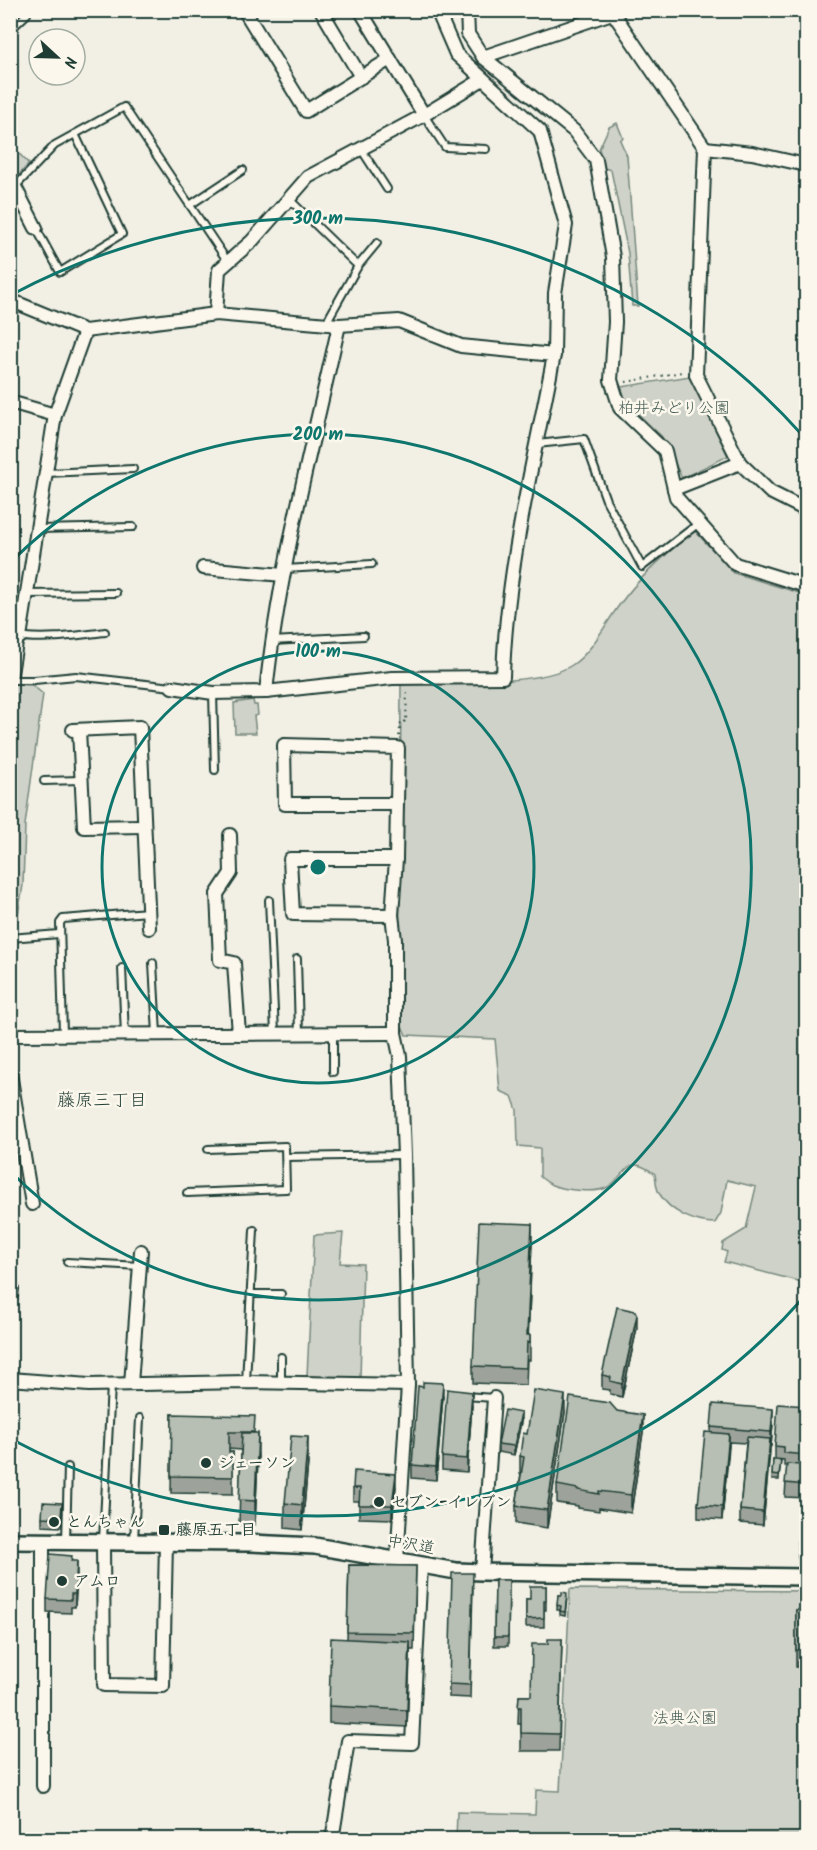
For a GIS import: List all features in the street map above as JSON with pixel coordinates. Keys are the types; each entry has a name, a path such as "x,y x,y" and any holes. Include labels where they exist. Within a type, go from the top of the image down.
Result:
{"street":[{"path":"244,10 306,111 390,60"},
{"path":"321,10 361,77"},
{"path":"360,10 424,115"},
{"path":"172,687 213,693 266,692 407,678 503,677 504,635 521,525 554,355 555,293 566,225 540,131 456,54 437,10"},
{"path":"467,10 468,34 483,57 574,130 596,160 613,257 615,322 611,380 620,408 665,451 676,497 735,564 807,586"},
{"path":"483,57 611,12 705,148 696,375 740,463 770,492 807,510"},
{"path":"216,315 219,270 252,241 308,177 424,115 483,79"},
{"path":"705,148 752,153 807,165"},
{"path":"12,187 36,228"},
{"path":"10,300 86,332 216,315 339,325 399,321 461,346 554,355"},
{"path":"266,692 284,572 339,325"},
{"path":"15,636 27,594 55,415 86,332"},
{"path":"10,402 55,415"},
{"path":"674,489 740,463"},
{"path":"203,568 284,572"},
{"path":"144,826 84,827 76,730 140,727 149,928"},
{"path":"396,804 285,804 284,745 398,748 396,860 392,915 396,940 395,1032 400,1056 412,1389 397,1561"},
{"path":"230,835 231,873 218,894 220,960 234,963 239,1034"},
{"path":"392,915 293,914 290,859 396,860"},
{"path":"10,1035 395,1032"},
{"path":"10,1073 32,1204"},
{"path":"131,1384 141,1251"},
{"path":"10,1281 12,1289 10,1299"},
{"path":"10,1379 111,1385 246,1382 412,1389"},
{"path":"482,1572 494,1398"},
{"name":"中沢道","path":"10,1541 250,1543 315,1546 456,1571 807,1577"},
{"path":"43,1542 43,1786"},
{"path":"103,1542 104,1685 163,1686 166,1542"},
{"path":"332,1839 348,1741 412,1743 420,1565"}],"lane":[{"path":"10,30 27,14"},
{"path":"12,187 55,145 124,107 228,261"},
{"path":"424,115 445,147 486,149"},
{"path":"36,228 60,272 122,234 75,134"},
{"path":"361,149 387,189"},
{"path":"190,205 243,170"},
{"path":"289,199 358,266"},
{"path":"326,324 358,266 377,243"},
{"path":"537,444 585,439 606,500 642,567 699,523"},
{"path":"46,473 134,469"},
{"path":"37,529 133,527"},
{"path":"284,572 372,564"},
{"path":"27,594 116,593"},
{"path":"105,632 75,636 15,636 12,680 76,676 172,687"},
{"path":"272,641 364,636"},
{"path":"213,693 215,770"},
{"path":"44,780 81,780"},
{"path":"269,900 275,1034"},
{"path":"63,1035 60,923 63,919 148,912"},
{"path":"10,938 59,934"},
{"path":"297,959 299,1033"},
{"path":"153,963 157,1034"},
{"path":"122,968 125,1035"},
{"path":"333,1033 333,1072"},
{"path":"187,1193 286,1189 285,1146 208,1149"},
{"path":"286,1157 404,1155"},
{"path":"246,1382 254,1230"},
{"path":"67,1262 140,1266"},
{"path":"251,1294 281,1294"},
{"path":"280,1383 281,1357"},
{"path":"103,1542 111,1385"},
{"path":"462,1395 494,1398"},
{"path":"134,1542 141,1418"},
{"path":"66,1542 68,1467"}],"path":[{"path":"612,385 697,370"},
{"path":"398,748 401,721 406,722 407,678"}],"green space":[{"path":"617,123 623,138 620,140 627,156 638,306 632,306 628,253 611,170 604,168 599,149 609,127"},
{"path":"10,144 29,164 14,180 11,178"},
{"name":"柏井みどり公園","path":"690,376 728,456 682,478 662,437 627,403 621,387"},
{"path":"694,530 734,573 806,595 806,1283 724,1262 727,1252 722,1250 723,1243 746,1229 756,1187 727,1180 721,1213 715,1223 691,1219 669,1206 659,1193 655,1174 638,1165 627,1168 614,1182 603,1189 572,1190 552,1185 540,1177 540,1148 518,1146 517,1110 512,1096 500,1091 495,1039 406,1035 399,1019 401,682 514,680 557,672 572,665 592,645 620,604 637,584"},
{"path":"11,684 32,685 43,694 25,825 23,885 16,927 10,927"},
{"path":"253,700 254,705 257,705 258,715 254,716 256,733 235,733 234,703"},
{"path":"343,1233 340,1263 363,1264 360,1379 307,1376 314,1235"},
{"name":"法典公園","path":"570,1589 806,1591 806,1839 456,1840 457,1812 535,1814 536,1790 560,1791"}],"building":[{"path":"479,1222 532,1224 527,1335 530,1335 530,1343 527,1342 526,1368 473,1366"},
{"path":"617,1307 635,1311 637,1315 622,1384 610,1381 611,1377 602,1375"},
{"path":"423,1382 443,1383 436,1467 412,1465 418,1386 423,1387"},
{"path":"447,1389 472,1392 467,1459 442,1457"},
{"path":"534,1390 565,1395 547,1510 516,1506 524,1457 520,1456 523,1433 527,1434"},
{"path":"570,1397 610,1403 617,1411 643,1415 631,1495 599,1491 599,1494 557,1485"},
{"path":"713,1404 773,1409 771,1432 711,1427"},
{"path":"778,1404 807,1406 807,1455 784,1453 784,1447 775,1446"},
{"path":"505,1410 521,1413 514,1446 498,1444"},
{"path":"172,1414 255,1416 254,1432 229,1432 229,1452 233,1452 233,1477 171,1476"},
{"path":"705,1432 729,1434 722,1507 698,1505"},
{"path":"242,1433 258,1433 255,1501 239,1500"},
{"path":"291,1436 308,1437 302,1505 285,1503"},
{"path":"747,1437 770,1439 763,1512 740,1510"},
{"path":"773,1460 781,1460 779,1476 772,1475"},
{"path":"801,1462 807,1462 807,1485 785,1483 787,1464 800,1465"},
{"path":"354,1471 396,1474 392,1505 359,1505 360,1488 353,1488"},
{"path":"43,1502 62,1503 61,1518 42,1517"},
{"path":"798,1537 807,1537 807,1550 798,1550"},
{"path":"50,1554 72,1556 71,1561 77,1561 75,1594 71,1594 71,1600 47,1599"},
{"path":"349,1565 416,1566 414,1633 347,1632"},
{"path":"452,1573 473,1573 470,1685 449,1684"},
{"path":"495,1580 509,1580 508,1637 494,1637"},
{"path":"530,1586 546,1586 544,1618 526,1619 526,1599 530,1599"},
{"path":"562,1592 567,1593 565,1612 560,1611 561,1606 557,1605 558,1595 562,1595"},
{"path":"796,1610 807,1611 807,1650 796,1650"},
{"path":"331,1638 410,1642 407,1710 329,1706"},
{"path":"548,1639 562,1639 559,1734 521,1733 519,1696 531,1696 532,1644 548,1644"}],"place":[{"name":"ジェーソン","path":"206,1463"},
{"name":"セブン-イレブン","path":"379,1502"},
{"name":"とんちゃん","path":"54,1522"},
{"name":"藤原五丁目","path":"164,1530"},
{"name":"アムロ","path":"62,1581"}],"district":[{"name":"藤原三丁目","path":"102,1101"}]}
